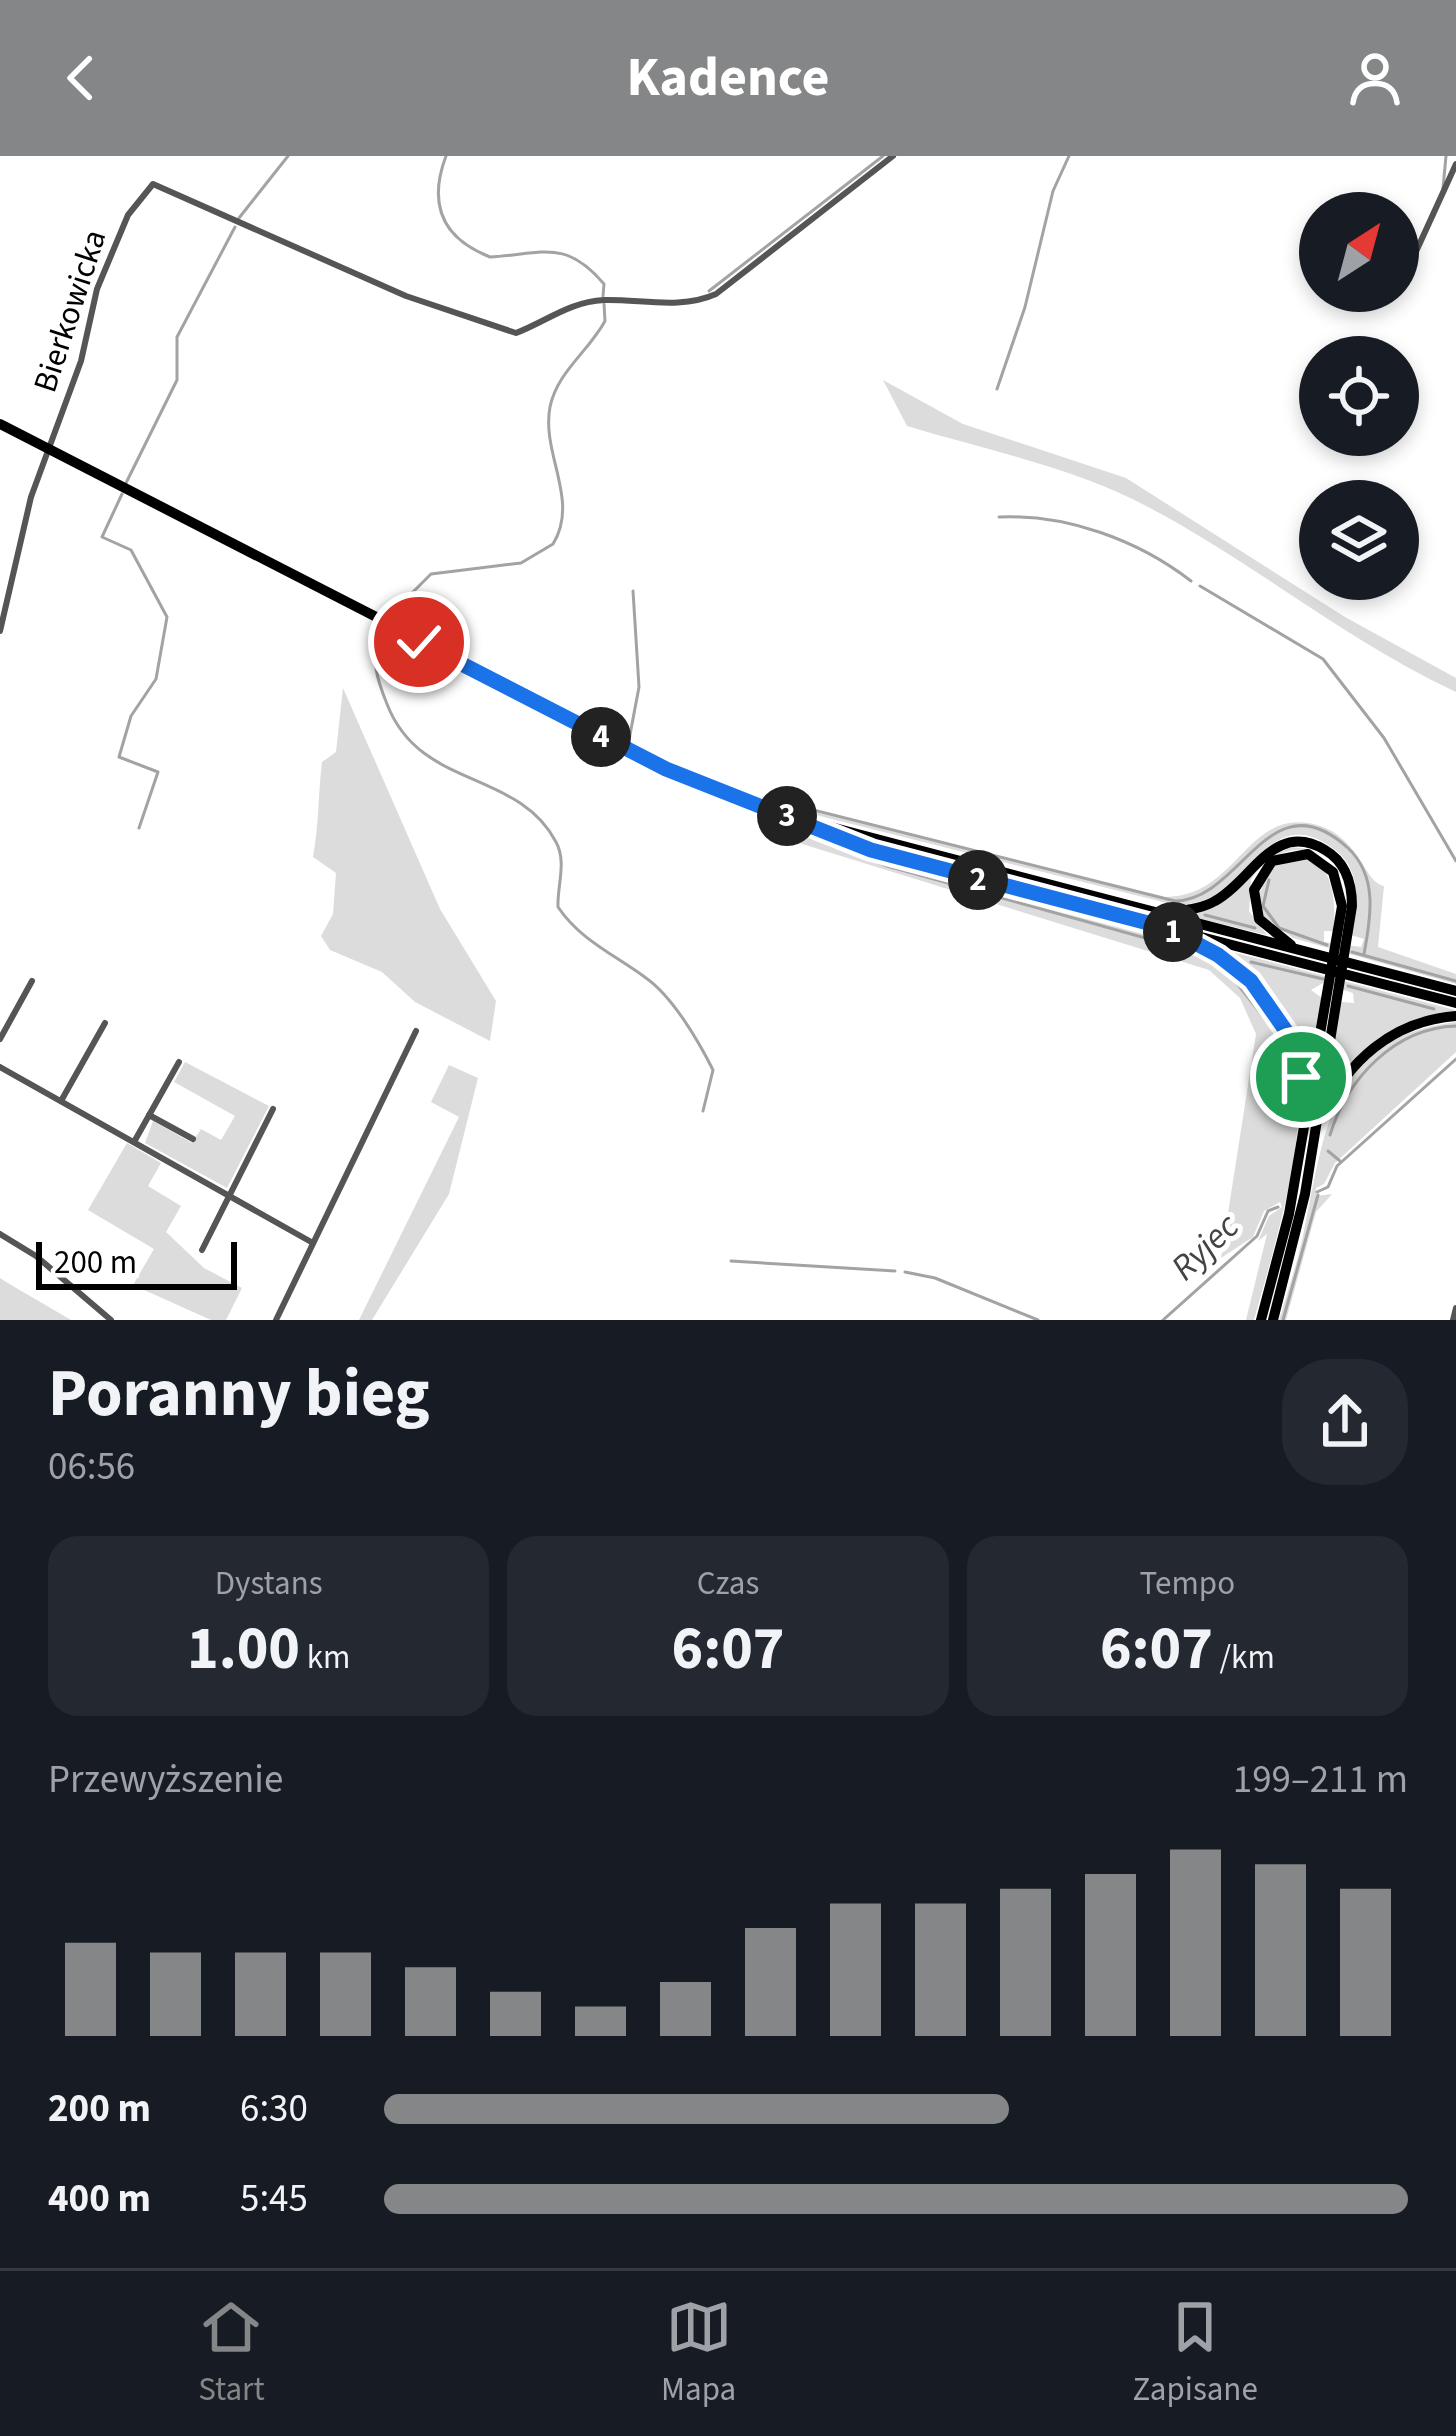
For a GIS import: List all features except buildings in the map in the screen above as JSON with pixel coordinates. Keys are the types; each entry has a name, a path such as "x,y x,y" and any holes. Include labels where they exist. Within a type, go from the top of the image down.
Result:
{"main road":[{"path":"0,424 624,749 871,850 1456,1004"},
{"path":"773,810 1456,991"},
{"path":"1163,913 1219,899 1276,846 1313,844 1337,859 1350,883 1273,1320"},
{"path":"1298,950 1264,925 1254,904 1262,871 1293,853 1321,860 1337,879 1341,945"},
{"path":"1167,928 1228,962 1272,1006 1297,1060 1311,1124"},
{"path":"1261,1320 1311,1124 1370,1049 1422,1022 1456,1016"}],"street":[{"name":"Bierkowicka","path":"0,631 47,449 81,361 111,256 128,215 153,184 406,296 516,333 570,306 603,300 692,302 716,294 893,156"},
{"path":"1419,245 1456,164"},
{"path":"0,1039 32,981"},
{"path":"61,1101 105,1022"},
{"path":"276,1320 416,1031"},
{"path":"134,1142 179,1062"},
{"path":"0,1067 313,1243"},
{"path":"202,1250 273,1109"},
{"path":"149,1115 193,1139"},
{"path":"0,1234 36,1256 112,1320"},
{"path":"1453,1320 1456,1308"}],"shaded area":[{"path":"883,380 963,424 1126,478 1299,588 1299,600 1318,600 1456,678 1456,692 1377,650 1189,530 1122,494 1062,471 907,426"},
{"path":"343,688 440,909 496,1001 490,1041 415,1002 382,972 330,950 321,936 333,914 336,873 313,857 322,762 336,752"},
{"path":"784,807 1162,897 1207,885 1269,831 1308,823 1325,828 1349,845 1384,886 1378,947 1456,974 1456,984 1293,938 1263,916 1259,894 1271,868 1304,858 1325,871 1330,884 1333,931 1324,931 1324,942 1361,947 1364,939 1351,935 1356,900 1350,868 1335,850 1315,838 1283,838 1219,893 1175,905"},
{"path":"777,818 918,868 1169,938 1219,961 1250,989 1274,1022 1291,1060 1298,1104 1286,1200 1254,1320 1246,1320 1267,1234 1258,1241 1269,1216 1282,1207 1280,1202 1264,1211 1253,1237 1221,1258 1256,1034 1240,998 1209,970 786,839"},
{"path":"1289,847 1322,855 1297,850 1284,853 1251,880 1249,911 1267,935 1186,915 1216,904 1275,855"},
{"path":"1213,947 1456,1012 1413,1023 1377,1040 1348,1067 1323,1104 1341,1002 1354,1003 1353,993 1323,983 1311,990 1322,998 1307,1098 1298,1052 1279,1010 1250,975"},
{"path":"1456,1022 1456,1052 1335,1163 1324,1184 1316,1188 1316,1196 1332,1194 1316,1212 1286,1320 1279,1320 1328,1124 1341,1094 1382,1047 1414,1031"},
{"path":"185,1062 269,1106 227,1188 145,1143 153,1121 192,1143 201,1129 221,1140 235,1116 174,1082"},
{"path":"449,1065 478,1078 449,1194 372,1320 359,1320 459,1117 431,1102"},
{"path":"127,1143 161,1163 148,1186 181,1206 166,1232 204,1268 242,1288 226,1320 211,1320 133,1285 154,1249 88,1210"},
{"path":"0,1278 6,1282 71,1320 0,1320"}],"waterway":[{"path":"239,218 288,156"},
{"path":"446,156 439,204 460,240 490,257 565,254 604,284 603,296"},
{"path":"709,291 883,156"},
{"path":"997,389 1025,307 1053,191 1069,156"},
{"path":"1443,188 1446,156"},
{"path":"126,483 177,380 177,337 235,227"},
{"path":"389,616 431,574 521,563 553,544 563,511 550,442 550,407 566,372 605,321 604,304"},
{"path":"122,494 102,537 131,550 167,617 156,679 131,716 119,757 158,772 139,828"},
{"path":"999,517 1050,520 1101,532 1148,553 1191,581"},
{"path":"1200,586 1323,659 1384,738 1456,861"},
{"path":"629,740 639,687 633,591"},
{"path":"381,632 376,652 378,677 402,732 422,752 518,802 539,819 559,850 558,907 587,938 656,986 700,1046 713,1070 703,1111"},
{"path":"758,796 1175,901 1198,895 1219,882 1276,833 1297,826 1321,830 1348,848 1364,871 1370,912 1364,954"},
{"path":"750,812 887,866 1199,953 1228,972 1269,1024"},
{"path":"1269,880 1263,906 1279,928 1327,945"},
{"path":"1205,915 1255,928"},
{"path":"1352,952 1456,981"},
{"path":"1251,962 1323,979"},
{"path":"1348,986 1434,1009"},
{"path":"1330,1135 1348,1095 1376,1060 1413,1036 1456,1026"},
{"name":"Ryjec","path":"1317,1192 1328,1187 1337,1166 1456,1059"},
{"path":"1328,1151 1340,1161"},
{"path":"1283,1320 1318,1195"},
{"name":"Ryjec","path":"1163,1320 1257,1236 1268,1211 1278,1207"},
{"path":"731,1261 895,1271"},
{"path":"905,1272 935,1278 1038,1320"}],"route":[{"path":"419,642 666,769 871,850 1167,928 1218,955 1251,981 1286,1031 1301,1077"}]}
